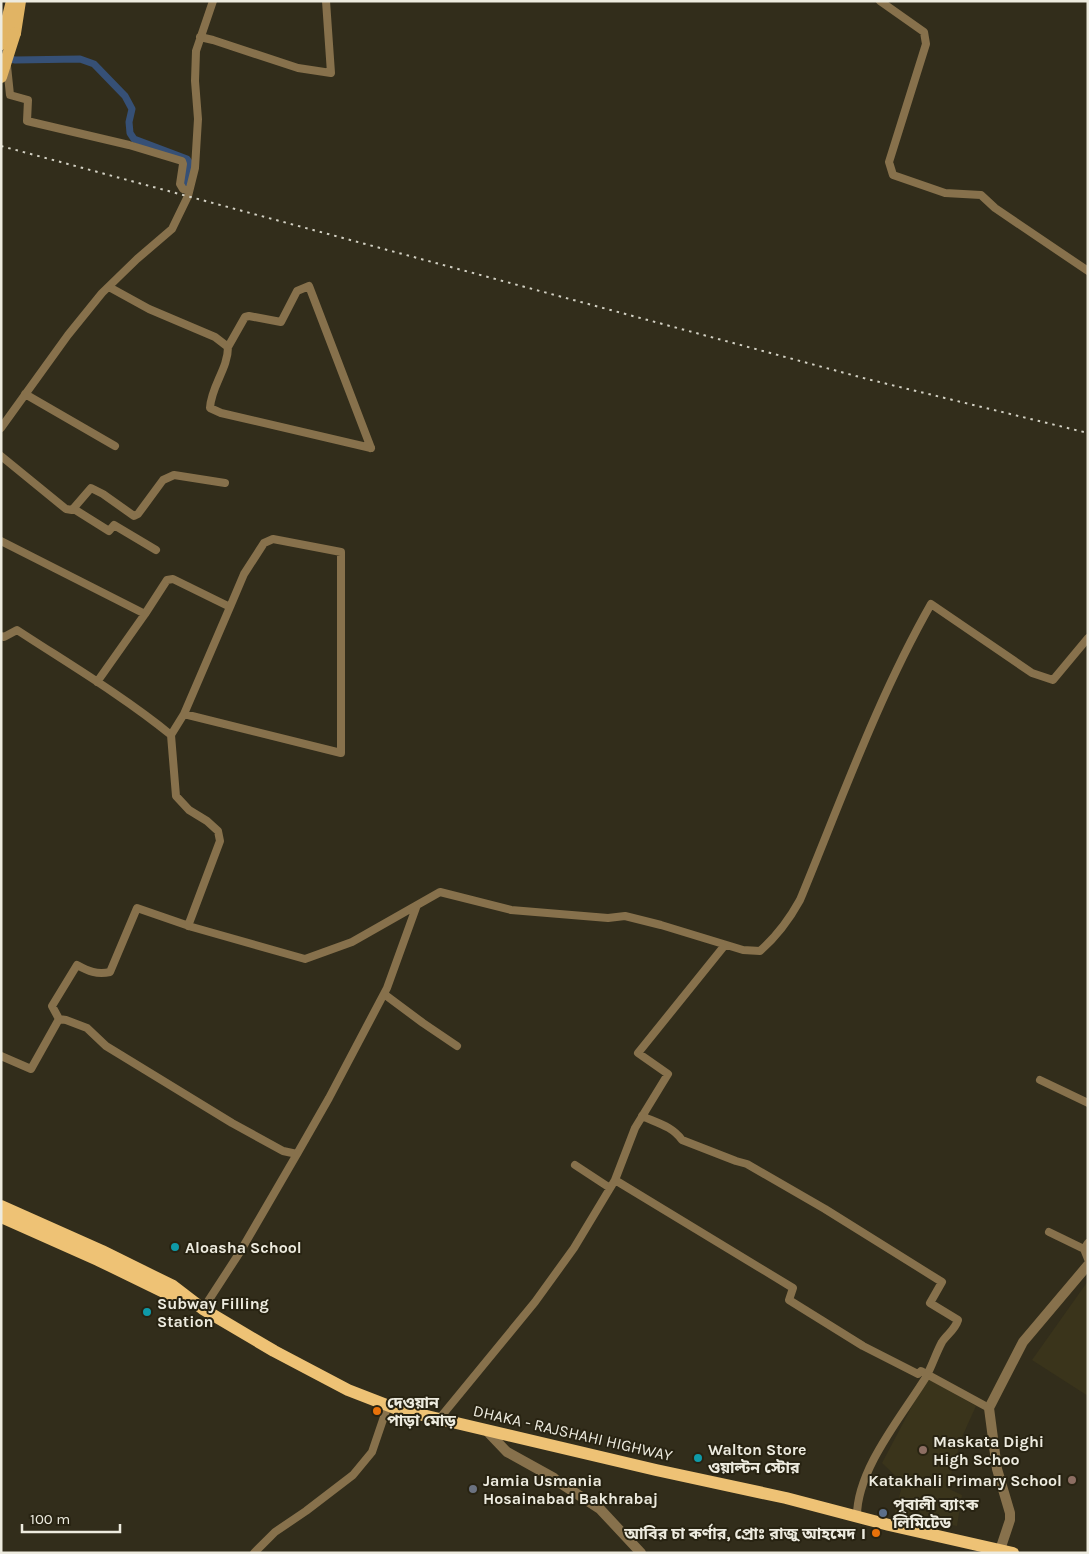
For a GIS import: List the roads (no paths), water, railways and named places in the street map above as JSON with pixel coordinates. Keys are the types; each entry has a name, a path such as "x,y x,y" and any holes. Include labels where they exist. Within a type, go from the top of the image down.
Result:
{"highway":[{"name":"DHAKA - RAJSHAHI HIGHWAY","path":"1,1206 102,1251 173,1286 203,1308 274,1351 340,1385 388,1405 439,1419 786,1498 1013,1553"},
{"name":"DHAKA - RAJSHAHI HIGHWAY","path":"1,1217 98,1260 166,1293 203,1308"}],"main road":[{"path":"1,44 10,32 12,1"},
{"path":"1,77 10,32 20,1"}],"street":[{"path":"1,428 68,335 109,287 137,259 172,229 189,191 195,168 198,120 196,51 212,1"},
{"path":"200,37 298,68 330,72 326,1"},
{"path":"880,1 924,32 926,44 889,162 893,175 945,194 981,195 995,208 1088,271"},
{"path":"1,64 8,66 10,96 28,100 27,121 129,144 182,161 184,164 180,184 183,189 189,191"},
{"path":"309,286 371,448 210,408 210,397 228,356 228,347 244,317 249,316 281,322 297,291 309,286"},
{"path":"109,287 149,309 215,337 228,347"},
{"path":"25,394 114,446"},
{"path":"1,456 66,509 74,509 109,531 114,525 156,550"},
{"path":"74,509 91,488 103,494 134,516 138,514 163,480 174,475 225,483"},
{"path":"184,714 341,753 341,552 273,539 264,542 244,574 184,714 171,735 176,796 189,810 218,831 220,841 188,926"},
{"path":"1,541 145,614"},
{"path":"97,682 167,580 173,580 230,607"},
{"path":"59,1019 52,1006 78,965 89,971 102,974 110,972 137,908 188,926 305,959 352,942 440,892 511,910 608,918 625,916 662,925 742,950 760,951 774,939 800,900 870,728 910,641 931,604 1032,673 1053,680 1088,638"},
{"path":"1,636 4,637 17,630 97,682 171,735"},
{"path":"203,1308 240,1252 329,1098 384,994 417,905"},
{"path":"439,1419 535,1302 574,1248 615,1180 635,1128 668,1074 638,1053 725,945"},
{"path":"384,994 457,1046"},
{"path":"1,1056 31,1069 59,1019"},
{"path":"59,1019 87,1028 106,1046 232,1123 283,1151 297,1154"},
{"path":"1040,1080 1088,1103"},
{"path":"642,1116 668,1126 682,1140 747,1164 825,1209 942,1282 930,1304 958,1320 956,1327 943,1340 927,1374 876,1456 864,1481 857,1504 857,1516"},
{"path":"575,1165 610,1188"},
{"path":"615,1180 793,1288 789,1300 863,1346 918,1374 922,1371 989,1408"},
{"path":"1049,1232 1086,1246 1088,1258"},
{"path":"1000,1550 1010,1520 1010,1513 997,1469 989,1408 1023,1342 1088,1265"},
{"path":"254,1553 275,1532 353,1475 372,1452 388,1405"},
{"path":"486,1430 507,1452 554,1478 600,1509 641,1553"}],"waterway":[{"path":"4,58 15,60 80,59 94,64 125,96 132,109 129,122 130,133 134,139 187,159 189,162 186,184"}],"railway":[{"path":"1,146 867,379 1088,433"}],"place":[{"name":"Aloasha School","path":"175,1247"},
{"name":"Subway Filling Station","path":"147,1312"},
{"name":"দেওয়ান পাড়া মোড়","path":"377,1411"},
{"name":"Maskata Dighi High Schoo","path":"923,1450"},
{"name":"Walton Store ওয়াল্টন স্টোর","path":"698,1458"},
{"name":"Katakhali Primary School","path":"1072,1480"},
{"name":"Jamia Usmania Hosainabad Bakhrabaj","path":"473,1489"},
{"name":"পূবালী ব্যাংক লিমিটেড","path":"883,1513"},
{"name":"আবির চা কর্ণার, প্রোঃ রাজু আহমেদ ।","path":"876,1533"}]}
